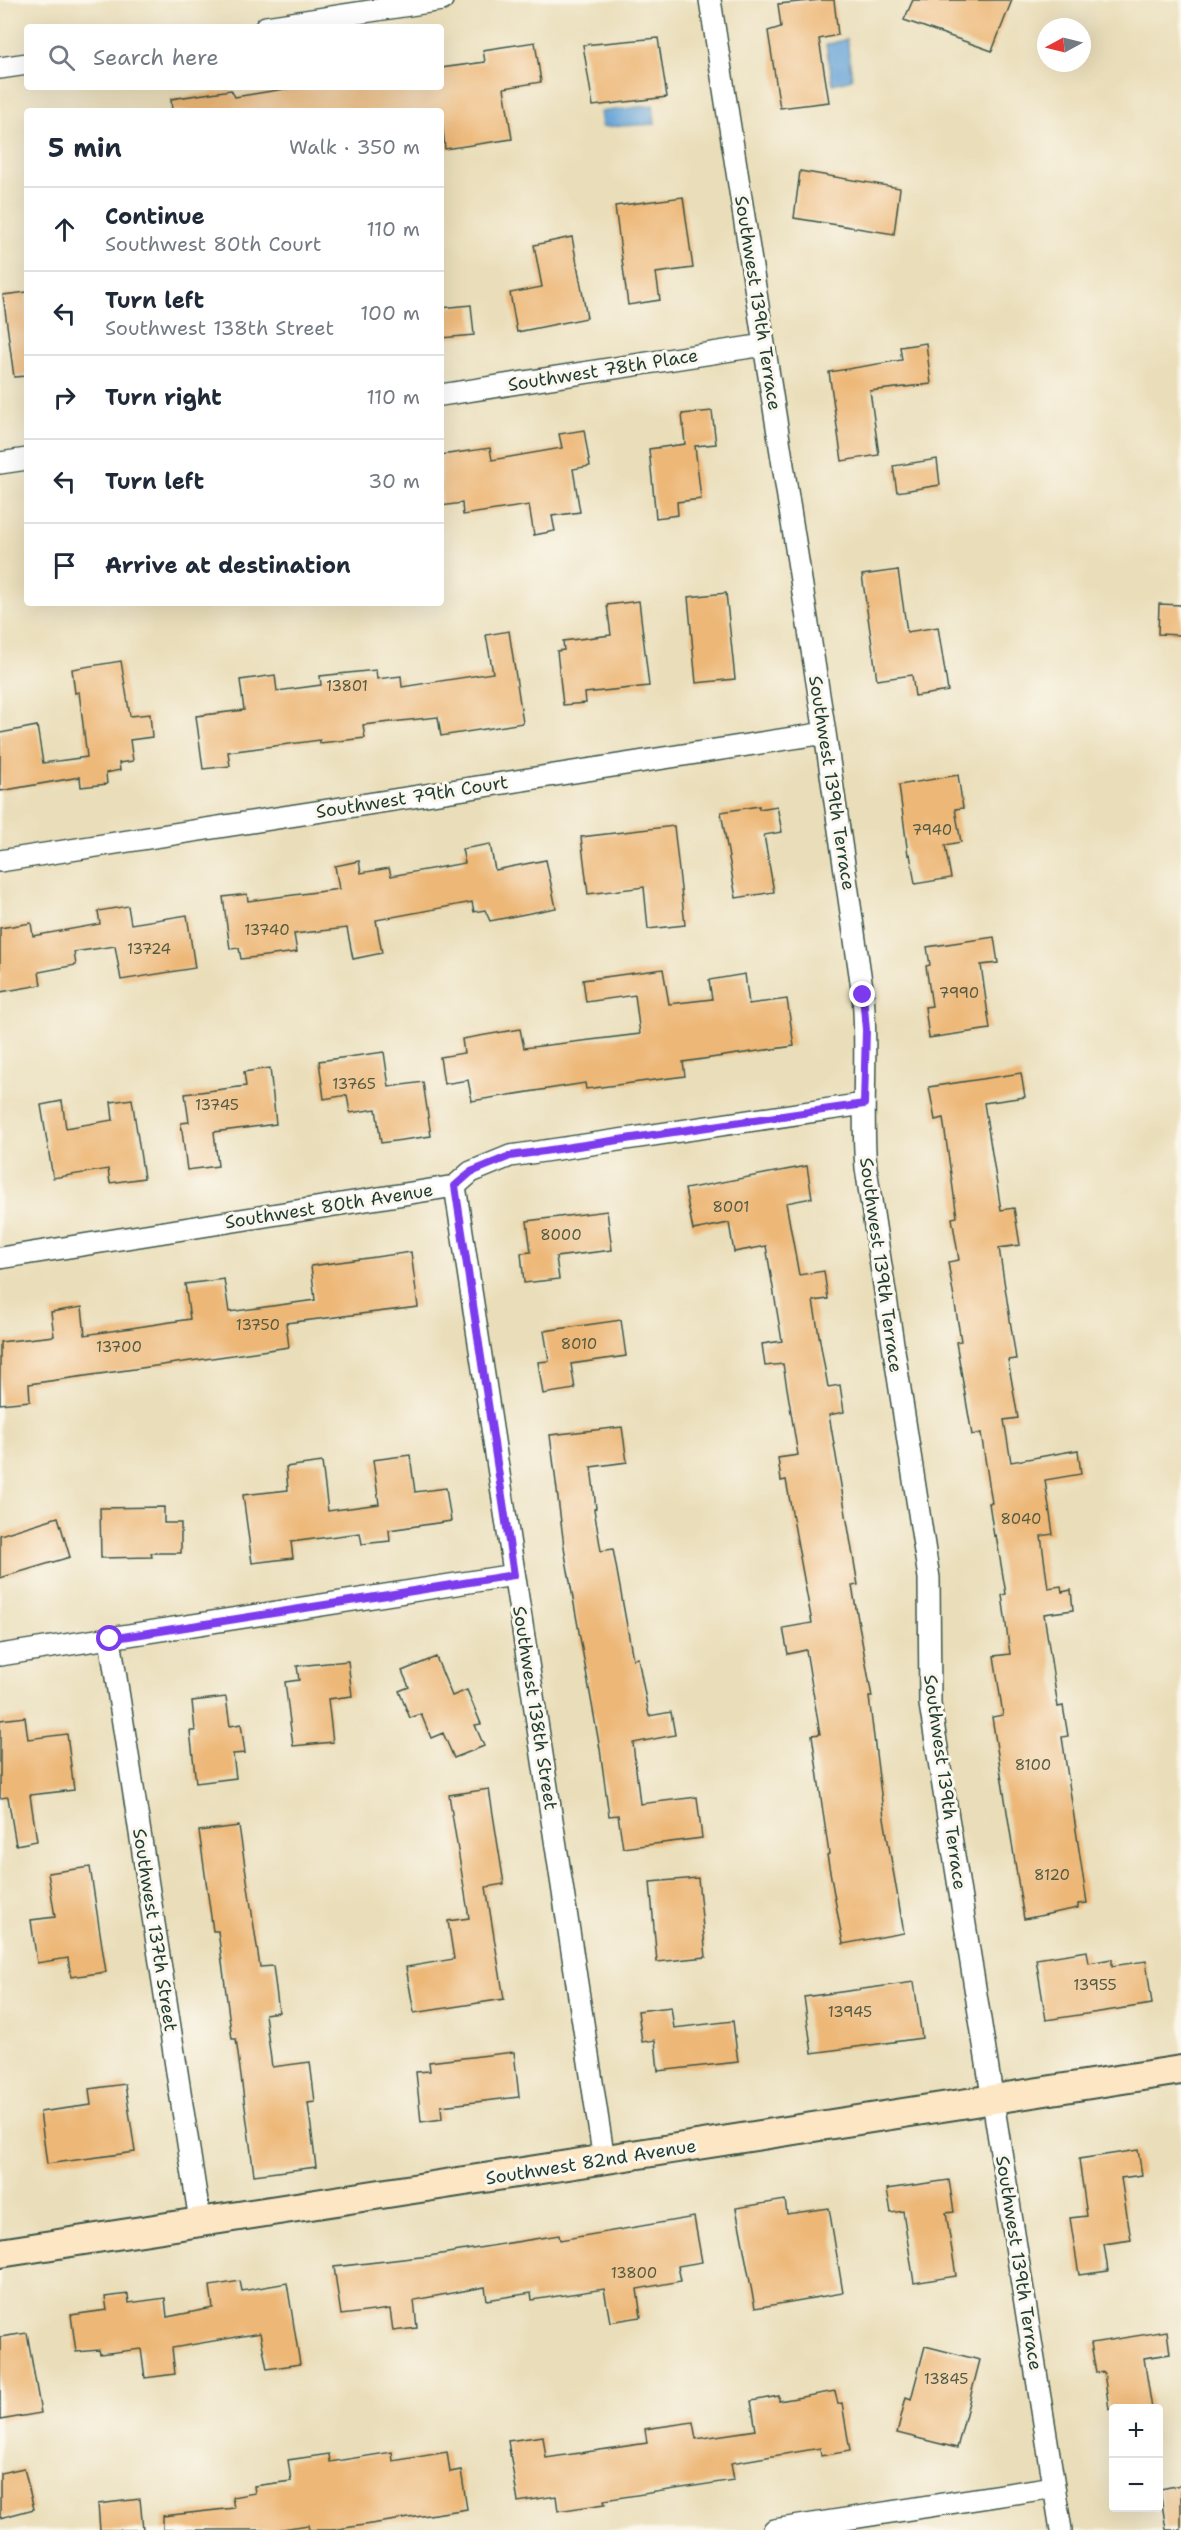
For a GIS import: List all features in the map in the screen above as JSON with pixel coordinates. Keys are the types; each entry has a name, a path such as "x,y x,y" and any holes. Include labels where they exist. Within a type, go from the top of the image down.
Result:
{"street":[{"path":"286,24 442,0"},
{"name":"Southwest 139th Terrace","path":"710,0 825,733 863,995 866,1030 864,1104 866,1168 929,1578 930,1704 1061,2530"},
{"path":"0,68 24,64"},
{"name":"Southwest 78th Place","path":"444,395 764,345"},
{"path":"0,463 24,459"},
{"name":"Southwest 79th Court","path":"0,861 825,733"},
{"name":"Southwest 80th Avenue","path":"0,1258 455,1186 471,1172 510,1156 864,1104"},
{"name":"Southwest 138th Street","path":"455,1186 604,2160"},
{"path":"0,1655 514,1575"},
{"name":"Southwest 137th Street","path":"110,1639 200,2221"},
{"name":"Southwest 82nd Avenue","path":"0,2253 1181,2070"},
{"path":"774,2530 1054,2487"}],"water":[{"path":"847,39 852,79 833,84 826,45"},
{"path":"653,105 655,124 602,127 600,112"}],"building":[{"path":"834,0 838,35 819,39 829,102 780,108 768,31 781,27 778,4"},
{"path":"913,0 1012,0 992,51 904,20"},
{"path":"658,38 667,97 593,106 583,45"},
{"path":"535,42 541,82 504,88 512,139 445,149 444,108 172,108 171,99 231,90 235,97 278,90 444,90 444,68 485,62 483,50"},
{"path":"800,171 900,188 894,234 794,218"},
{"path":"683,197 693,268 656,273 660,300 628,305 615,206"},
{"path":"572,237 587,318 517,332 510,293 542,287 534,245"},
{"path":"24,292 24,376 14,377 3,295"},
{"path":"471,305 474,335 444,338 444,308"},
{"path":"926,343 931,384 870,391 879,455 842,461 829,372 902,360 900,347"},
{"path":"712,411 716,444 695,446 701,499 677,502 678,515 656,518 649,449 685,444 682,414"},
{"path":"584,430 590,466 573,469 580,512 552,516 555,531 534,535 529,505 463,515 462,503 444,506 444,455 490,448 492,460 562,448 559,434"},
{"path":"937,459 940,485 897,492 893,466"},
{"path":"898,570 907,632 938,627 948,691 915,696 912,675 877,680 862,575"},
{"path":"726,593 735,679 696,683 688,597"},
{"path":"639,601 649,686 585,693 586,703 563,705 557,651 564,650 563,641 611,635 607,605"},
{"path":"1159,604 1181,605 1181,635 1158,634"},
{"path":"509,631 523,723 441,736 438,717 363,725 365,738 320,743 320,740 228,752 230,766 203,769 196,716 244,710 240,680 275,675 277,691 321,685 320,676 376,670 377,679 401,676 402,687 493,673 486,635"},
{"path":"121,661 130,716 150,714 152,737 130,740 133,761 119,763 120,770 106,773 107,784 81,787 80,777 0,791 0,733 37,726 43,763 87,757 79,692 75,693 72,669"},
{"path":"958,775 963,808 955,809 961,842 945,845 951,878 915,884 910,854 908,855 899,785"},
{"path":"759,806 759,809 777,806 782,832 764,835 774,892 736,898 721,812"},
{"path":"674,826 685,925 648,929 644,887 588,894 581,837"},
{"path":"490,844 495,870 546,860 556,908 490,921 485,910 474,912 472,902 376,920 382,953 353,959 347,928 294,934 297,952 241,959 239,948 230,949 223,897 247,894 248,901 339,889 335,866 359,861 361,873 389,868 391,876 465,863 462,849"},
{"path":"128,906 131,924 187,915 195,968 121,980 115,946 74,952 76,965 39,972 41,985 0,992 0,928 31,923 33,936 100,924 98,911"},
{"path":"994,937 998,963 981,965 990,1029 929,1038 925,1007 932,1006 926,966 930,965 927,947"},
{"path":"663,969 669,1004 712,999 709,980 745,974 749,1004 787,999 794,1046 683,1062 685,1076 586,1089 585,1083 472,1101 468,1080 444,1084 440,1057 464,1053 462,1039 520,1029 524,1048 640,1034 635,995 586,1002 583,980"},
{"path":"384,1052 389,1087 423,1082 431,1136 381,1143 376,1109 350,1113 347,1095 324,1099 319,1061"},
{"path":"270,1068 276,1124 214,1132 218,1166 187,1170 181,1123 189,1122 185,1094 246,1086 244,1072"},
{"path":"1021,1073 1025,1097 984,1103 1001,1210 1014,1208 1020,1245 999,1248 1016,1359 1008,1360 1018,1418 1004,1420 1011,1462 1078,1450 1081,1474 1045,1480 1053,1534 1041,1536 1048,1588 1061,1586 1062,1592 1071,1590 1073,1610 1044,1614 1058,1707 1063,1706 1068,1736 1062,1737 1087,1903 1078,1904 1078,1908 1024,1919 992,1717 1003,1715 994,1656 1010,1654 1002,1595 1006,1594 996,1535 994,1536 989,1503 992,1503 981,1433 972,1435 956,1342 961,1341 948,1262 959,1260 952,1218 957,1217 943,1118 935,1120 929,1087"},
{"path":"132,1099 144,1178 110,1183 108,1169 53,1178 41,1105 62,1101 66,1128 113,1120 111,1102"},
{"path":"807,1166 812,1198 786,1203 799,1275 824,1271 828,1299 813,1301 828,1387 840,1385 844,1412 829,1415 858,1585 852,1586 872,1697 869,1697 884,1818 904,1933 843,1944 827,1855 829,1854 812,1735 820,1734 806,1650 788,1654 783,1628 812,1623 786,1480 781,1481 778,1458 798,1455 783,1364 765,1366 762,1344 782,1341 766,1246 734,1252 729,1223 693,1230 685,1189"},
{"path":"607,1211 612,1250 556,1257 559,1279 524,1283 521,1253 531,1252 527,1221"},
{"path":"411,1252 418,1307 286,1323 289,1347 29,1384 30,1401 0,1404 0,1342 54,1336 51,1312 82,1307 85,1335 190,1319 185,1284 224,1279 229,1312 315,1300 311,1266"},
{"path":"621,1320 626,1356 571,1364 575,1389 543,1394 538,1362 549,1361 544,1331"},
{"path":"622,1427 627,1462 591,1467 596,1508 594,1509 601,1551 613,1549 633,1659 638,1658 649,1716 671,1712 675,1735 633,1743 640,1804 697,1797 702,1838 623,1848 618,1815 609,1816 600,1749 565,1554 550,1435"},
{"path":"410,1455 415,1492 446,1488 451,1521 389,1530 390,1541 362,1544 360,1533 291,1542 293,1558 252,1563 243,1495 288,1490 286,1467 322,1462 328,1511 379,1504 373,1460"},
{"path":"164,1507 164,1523 181,1523 181,1553 151,1553 152,1557 101,1558 100,1508"},
{"path":"58,1517 70,1557 0,1578 0,1535"},
{"path":"436,1657 452,1696 467,1690 481,1724 475,1725 484,1746 454,1758 443,1733 431,1738 421,1714 410,1718 399,1691 409,1687 402,1671"},
{"path":"348,1661 352,1696 328,1699 333,1742 293,1746 285,1682 299,1680 297,1666"},
{"path":"226,1697 230,1726 241,1724 245,1753 233,1754 236,1778 196,1783 190,1731 195,1731 192,1701"},
{"path":"25,1717 28,1739 67,1734 74,1790 30,1795 37,1841 16,1845 8,1797 0,1798 0,1720"},
{"path":"489,1789 504,1884 486,1887 504,1999 414,2013 406,1967 454,1959 448,1921 469,1918 449,1795"},
{"path":"239,1826 260,1967 273,1966 279,2012 265,2014 272,2067 310,2062 315,2102 308,2103 316,2167 254,2175 236,2039 232,2039 218,1931 213,1931 199,1831"},
{"path":"90,1867 106,1972 71,1977 68,1958 37,1963 31,1920 55,1917 48,1873"},
{"path":"698,1878 706,1957 657,1962 650,1882"},
{"path":"1087,1951 1089,1963 1112,1959 1112,1966 1146,1961 1152,2004 1046,2020 1036,1959"},
{"path":"914,1982 922,2038 812,2053 804,1997"},
{"path":"671,2007 674,2028 733,2021 738,2062 658,2071 655,2040 642,2042 638,2011"},
{"path":"514,2052 519,2097 441,2106 442,2119 421,2122 416,2072 430,2071 429,2062"},
{"path":"125,2084 135,2152 47,2164 40,2112 91,2105 89,2089"},
{"path":"1138,2150 1142,2175 1121,2178 1131,2240 1104,2244 1108,2271 1079,2275 1070,2218 1087,2216 1079,2159"},
{"path":"949,2180 954,2212 946,2213 956,2276 914,2283 903,2211 891,2213 887,2189"},
{"path":"785,2200 787,2214 829,2208 843,2293 755,2308 736,2208"},
{"path":"694,2217 702,2262 678,2266 681,2281 637,2289 641,2317 610,2322 604,2289 532,2300 531,2293 487,2300 485,2287 414,2300 417,2328 393,2331 390,2309 341,2315 334,2267 429,2256 559,2235 560,2240"},
{"path":"240,2281 242,2291 287,2283 300,2364 267,2369 260,2333 172,2348 175,2374 145,2378 141,2349 100,2354 99,2350 76,2352 71,2315 107,2310 105,2297 128,2294 129,2303 165,2298 167,2317 213,2308 210,2286"},
{"path":"1167,2331 1170,2354 1144,2358 1151,2404 1109,2404 1109,2409 1104,2372 1096,2373 1091,2343"},
{"path":"27,2333 41,2413 0,2420 0,2337"},
{"path":"925,2346 980,2360 957,2448 897,2433 906,2397 911,2399"},
{"path":"835,2391 838,2404 842,2403 850,2451 821,2456 820,2448 731,2463 734,2480 604,2500 605,2504 558,2511 556,2496 518,2502 508,2441 543,2436 546,2458 647,2443 645,2429 693,2422 696,2439 756,2430 751,2401 779,2396 779,2401"},
{"path":"392,2452 393,2461 447,2452 450,2472 461,2470 467,2509 332,2530 309,2530 308,2525 276,2530 163,2530 163,2516 234,2508 232,2497 255,2493 254,2486 291,2481 288,2460 329,2454 330,2462"},
{"path":"24,2468 34,2509 0,2518 0,2473"},
{"path":"1181,2485 1181,2530 1166,2530 1163,2488"},
{"path":"140,2499 143,2530 100,2530 98,2504"}],"route":[{"path":"110,1639 514,1575 455,1186 471,1172 510,1156 864,1104 866,1030 863,995"}]}
